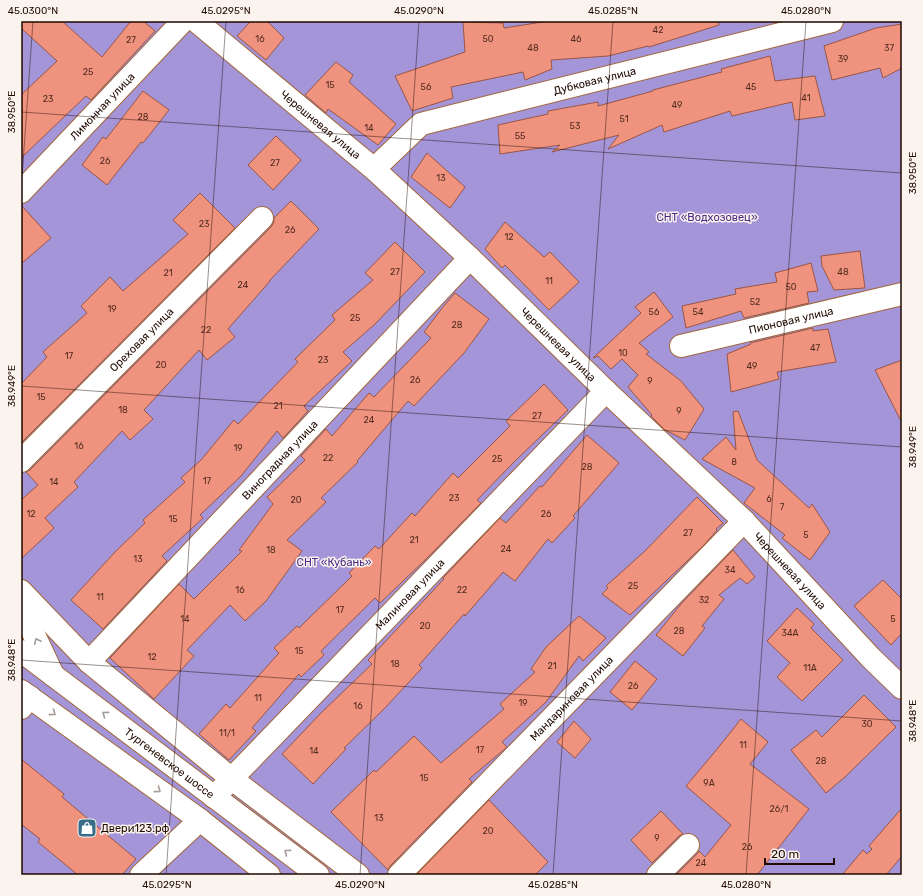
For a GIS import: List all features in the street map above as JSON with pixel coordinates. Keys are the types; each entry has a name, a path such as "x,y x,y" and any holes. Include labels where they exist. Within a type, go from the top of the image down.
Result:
{"main road":[{"name":"Лимонная улица","path":"21,192 183,21"},
{"name":"Черешневая улица","path":"196,21 374,169 470,258 606,391 744,521 871,658 902,688"},
{"name":"Дубковая улица","path":"374,169 421,124 832,21"},
{"name":"Ореховая улица","path":"21,461 262,218"},
{"name":"Виноградная улица","path":"89,662 470,258"},
{"name":"Пионовая улица","path":"681,346 902,294"},
{"name":"Малиновая улица","path":"214,797 606,391"},
{"name":"Мандариновая улица","path":"399,875 744,521"},
{"path":"21,591 89,662 232,779 358,875"},
{"path":"21,607 53,675"},
{"name":"Тургеневское шоссе","path":"21,651 318,875"},
{"path":"24,698 200,820 269,875"},
{"path":"141,875 200,820"},
{"path":"658,875 688,845"}],"green space":[{"name":"СНТ «Кубань»","path":"21,21 902,21 902,875 21,875"}],"building":[{"path":"21,21 62,21 102,57 131,21 143,21 155,31 91,100 86,96 21,158 21,95 57,61 21,28"},
{"path":"251,21 267,21 284,38 266,60 237,36"},
{"path":"549,21 718,21 719,25 649,47 608,56 551,60 552,69 525,80 523,72 451,87 453,98 412,111 395,76 465,52 463,22 503,23 504,28"},
{"path":"902,24 902,68 883,78 880,68 832,80 824,46 876,28"},
{"path":"770,56 775,81 815,76 825,116 795,120 792,102 732,116 730,111 664,132 662,125 608,149 619,135 552,152 560,145 500,154 498,125 548,114 548,111 598,102 598,106 722,72 721,69"},
{"path":"336,62 353,75 349,82 396,124 378,145 328,109 326,113 305,95"},
{"path":"143,91 169,110 107,185 82,165 103,137 106,139"},
{"path":"276,136 301,160 273,190 248,165"},
{"path":"427,153 465,187 450,208 411,177"},
{"path":"200,193 235,228 21,443 21,384 47,357 43,352 87,313 81,306 110,277 123,291 188,234 173,220"},
{"path":"291,201 319,229 269,281 228,329 235,337 207,360 199,350 144,410 153,419 130,440 122,431 74,482 78,487 45,518 54,528 21,559 21,500 38,485 26,472 30,470 271,227 274,222 274,218"},
{"path":"21,205 51,238 21,264"},
{"path":"505,222 544,257 550,252 579,282 549,310 505,265 502,268 485,249"},
{"path":"395,242 425,272 374,325 343,352 352,361 304,406 308,411 283,438 277,431 241,476 200,515 203,518 162,556 167,561 103,629 71,600 115,552 145,523 143,520 185,482 181,478 201,460 234,420 238,424 298,362 295,359 335,320 332,315 373,280 365,273"},
{"path":"860,251 865,288 834,290 822,266 821,256"},
{"path":"811,263 818,291 807,292 809,303 744,318 741,311 686,328 682,306 736,294 735,289 777,282 775,273"},
{"path":"654,292 673,317 639,343 649,352 646,354 681,381 704,409 685,440 665,430 651,416 652,415 628,387 638,375 622,359 611,369 598,356 593,358 641,313 635,307"},
{"path":"455,293 489,319 464,353 414,406 408,401 357,461 358,462 321,498 326,502 287,540 302,551 266,601 245,621 230,605 187,650 194,656 154,699 110,658 179,584 194,599 242,551 239,550 273,504 267,497 305,460 301,456 326,429 332,436 369,393 374,397 431,338 424,332"},
{"path":"813,328 813,331 828,329 836,362 777,372 779,379 731,392 727,354 751,344 750,343"},
{"path":"902,360 902,423 875,370"},
{"path":"544,384 568,410 477,500 481,503 425,560 380,603 375,598 321,651 324,655 301,677 299,674 252,728 256,731 229,760 199,734 226,704 230,708 279,653 274,648 297,626 299,628 352,576 349,573 375,546 379,549 412,513 415,516 453,473 458,478 510,426 506,421"},
{"path":"738,411 757,460 809,508 812,504 830,532 810,560 782,538 785,535 744,503 755,488 702,459 726,437 736,450 733,412"},
{"path":"587,435 619,463 573,516 575,518 552,543 548,539 515,581 503,572 465,616 464,614 419,665 422,668 384,709 344,748 346,749 313,784 282,754 321,713 372,664 368,660 500,518 506,523 540,486 542,487"},
{"path":"697,497 723,523 716,529 717,530 704,545 630,615 602,594 608,588 606,586 645,551"},
{"path":"733,550 755,577 747,584 740,578 719,595 724,599 702,626 705,628 683,656 656,635 681,604"},
{"path":"883,580 902,599 902,633 891,645 854,606"},
{"path":"797,608 814,624 811,628 843,660 802,701 777,677 790,663 767,641"},
{"path":"579,616 606,638 583,661 579,656 546,702 502,742 507,747 469,779 472,782 390,866 388,870 331,812 374,770 376,772 414,736 441,763 504,709 500,704 535,672 531,669 546,647"},
{"path":"635,661 657,679 632,710 610,692"},
{"path":"864,695 896,727 845,777 826,793 791,750 816,730 822,737"},
{"path":"741,719 768,742 750,764 809,809 757,875 676,875 699,851 705,857 731,825 686,786"},
{"path":"574,721 591,739 575,758 557,742"},
{"path":"21,759 64,794 62,797 136,859 122,875 78,875 38,842 40,839 21,824"},
{"path":"489,800 548,862 535,875 416,875"},
{"path":"902,808 902,856 886,875 842,875 863,850 867,854 872,849 869,846"},
{"path":"661,811 683,834 679,836 652,863 631,840"}],"place":[{"name":"Двери123.рф","path":"87,828"}],"park label":[{"name":"СНТ «Водхозовец»","path":"707,217"}]}
